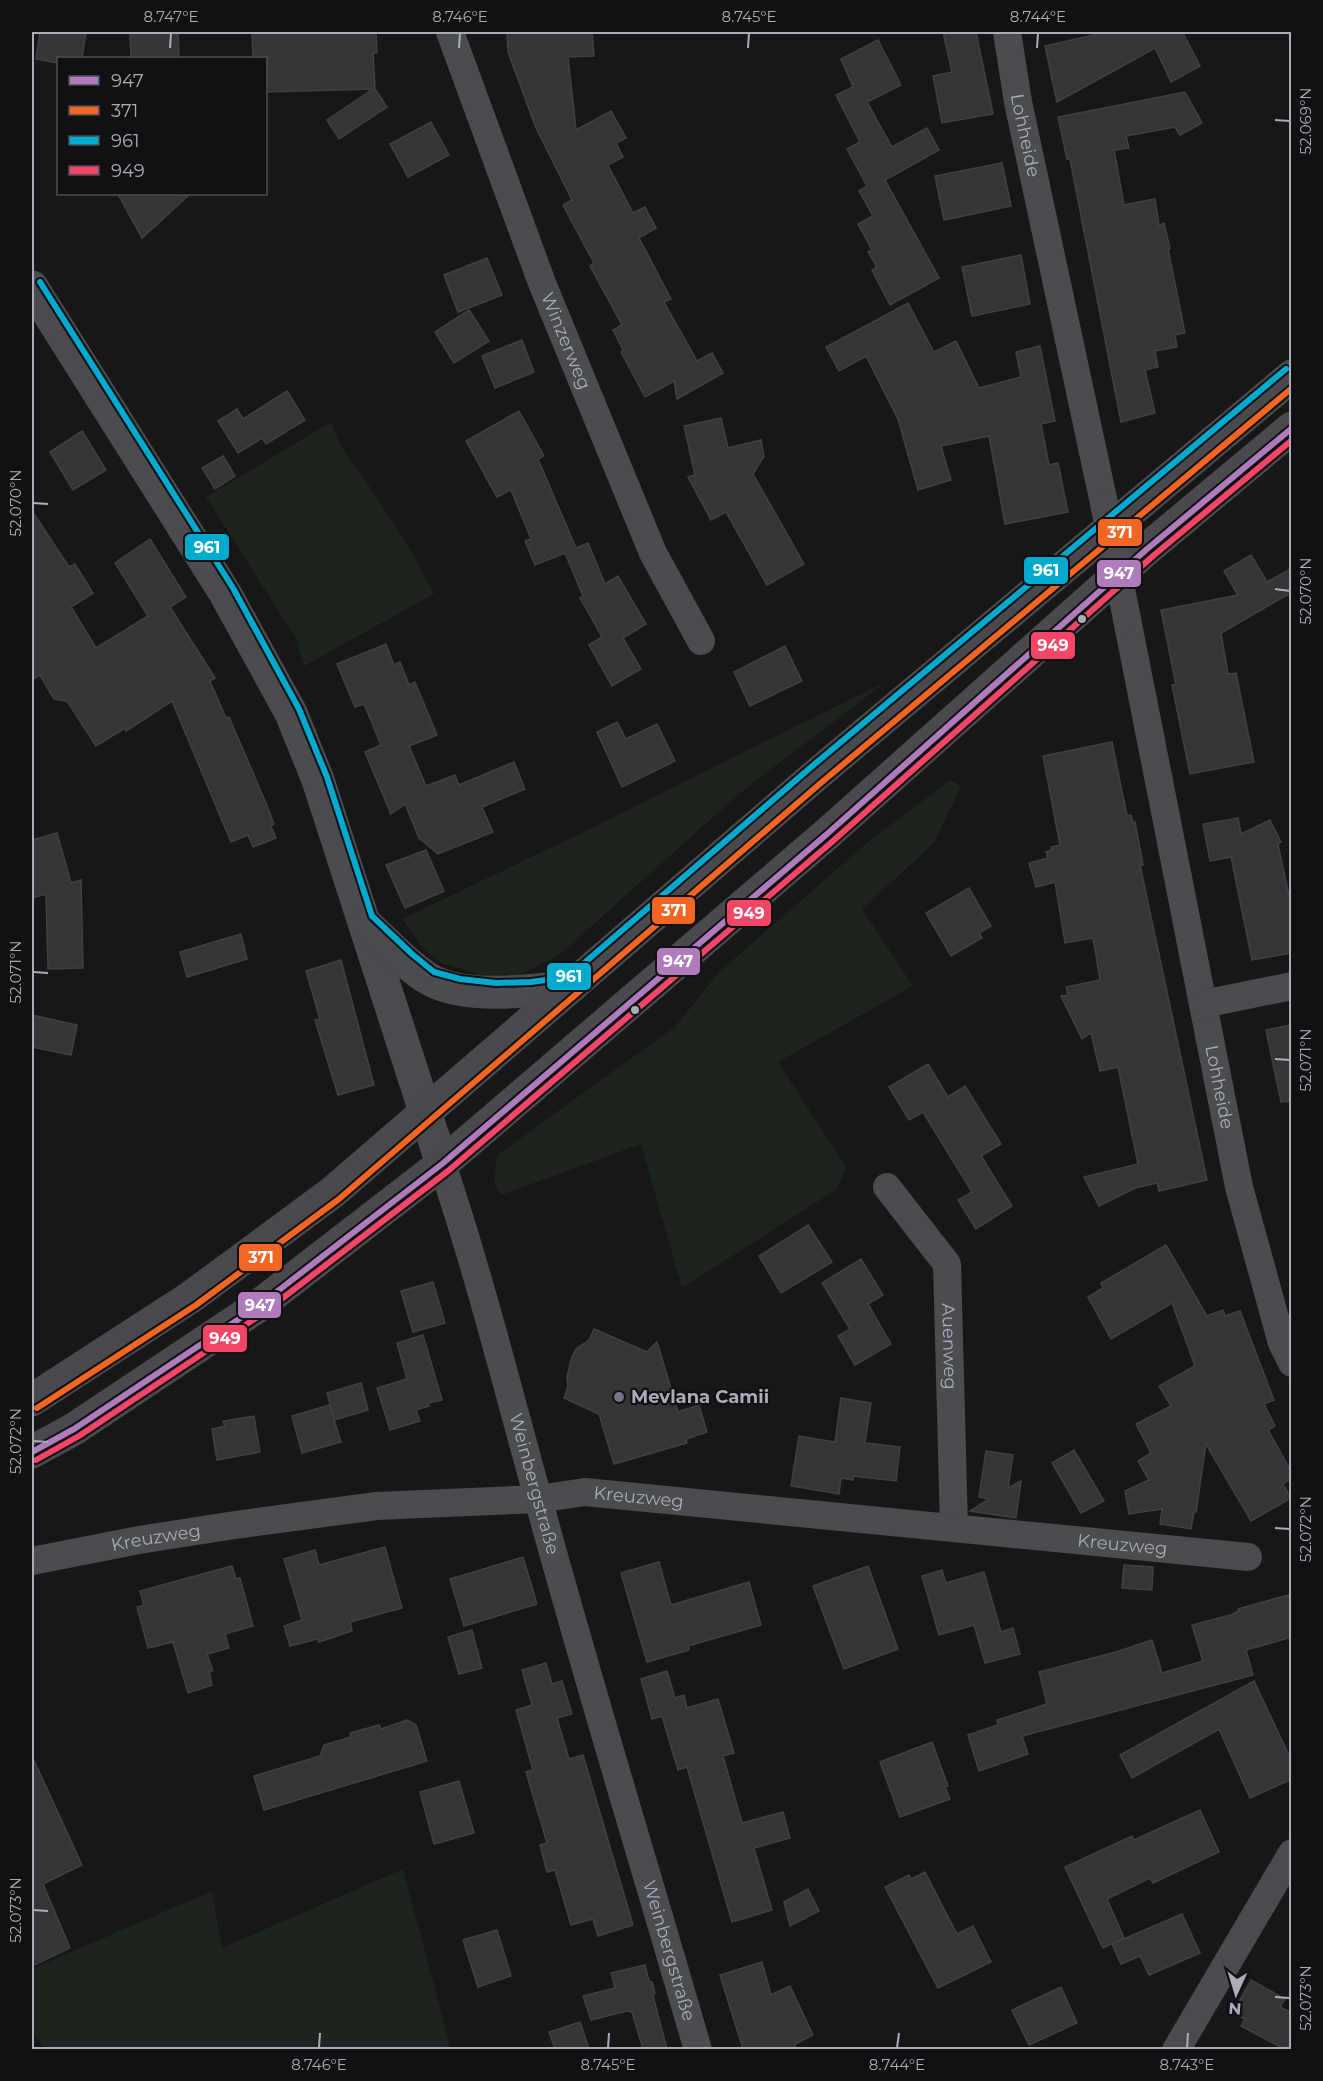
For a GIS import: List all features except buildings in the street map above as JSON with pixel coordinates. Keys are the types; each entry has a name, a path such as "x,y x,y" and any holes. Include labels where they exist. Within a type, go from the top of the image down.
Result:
{"main road":[{"path":"32,1400 191,1297 333,1192 825,767 1292,376"},
{"path":"32,1452 74,1429 257,1307 442,1164 826,834 1148,549 1292,428"}],"street":[{"name":"Winzerweg","path":"450,32 542,283 653,553 701,641"},
{"name":"Lohheide","path":"1007,32 1018,102 1105,508 1239,1188 1282,1343 1292,1363"},
{"name":"Weinbergstraße","path":"32,287 225,593 291,712 318,780 463,1228 499,1348 538,1499 698,2049"},
{"path":"364,921 406,961 430,980 458,988 496,992 532,991 572,986"},
{"path":"1203,1004 1292,986"},
{"name":"Auenweg","path":"887,1187 946,1264 954,1527"},
{"name":"Kreuzweg","path":"32,1561 235,1524 377,1506 538,1499 585,1492 1248,1557"},
{"path":"1176,2049 1292,1853"}],"shaded area":[{"path":"331,422 342,448 403,539 434,594 304,666 297,640 206,497"},
{"path":"887,681 740,793 558,956 517,976 474,979 474,973 441,963 423,948 402,919 596,826"},
{"path":"950,780 961,786 934,843 862,909 913,986 778,1062 846,1167 837,1189 682,1288 641,1144 501,1195 494,1184 497,1155 675,1027 718,973 868,842"},
{"path":"403,1869 451,2049 45,2050 32,2030 32,1969 212,1891 222,1948"}],"transit line":[{"name":"961","path":"40,282 233,588 299,709 327,777 372,916 434,972 460,979 496,983 531,982 568,977 810,768 1286,369"},
{"name":"371","path":"37,1408 196,1305 339,1199 822,782 1292,388"},
{"name":"947","path":"32,1452 74,1429 257,1307 442,1164 827,834 1147,549 1292,428"},
{"name":"949","path":"36,1460 79,1436 262,1314 448,1171 833,841 1153,556 1292,440"}],"place":[{"name":"Mevlana Camii","path":"619,1397"}]}
